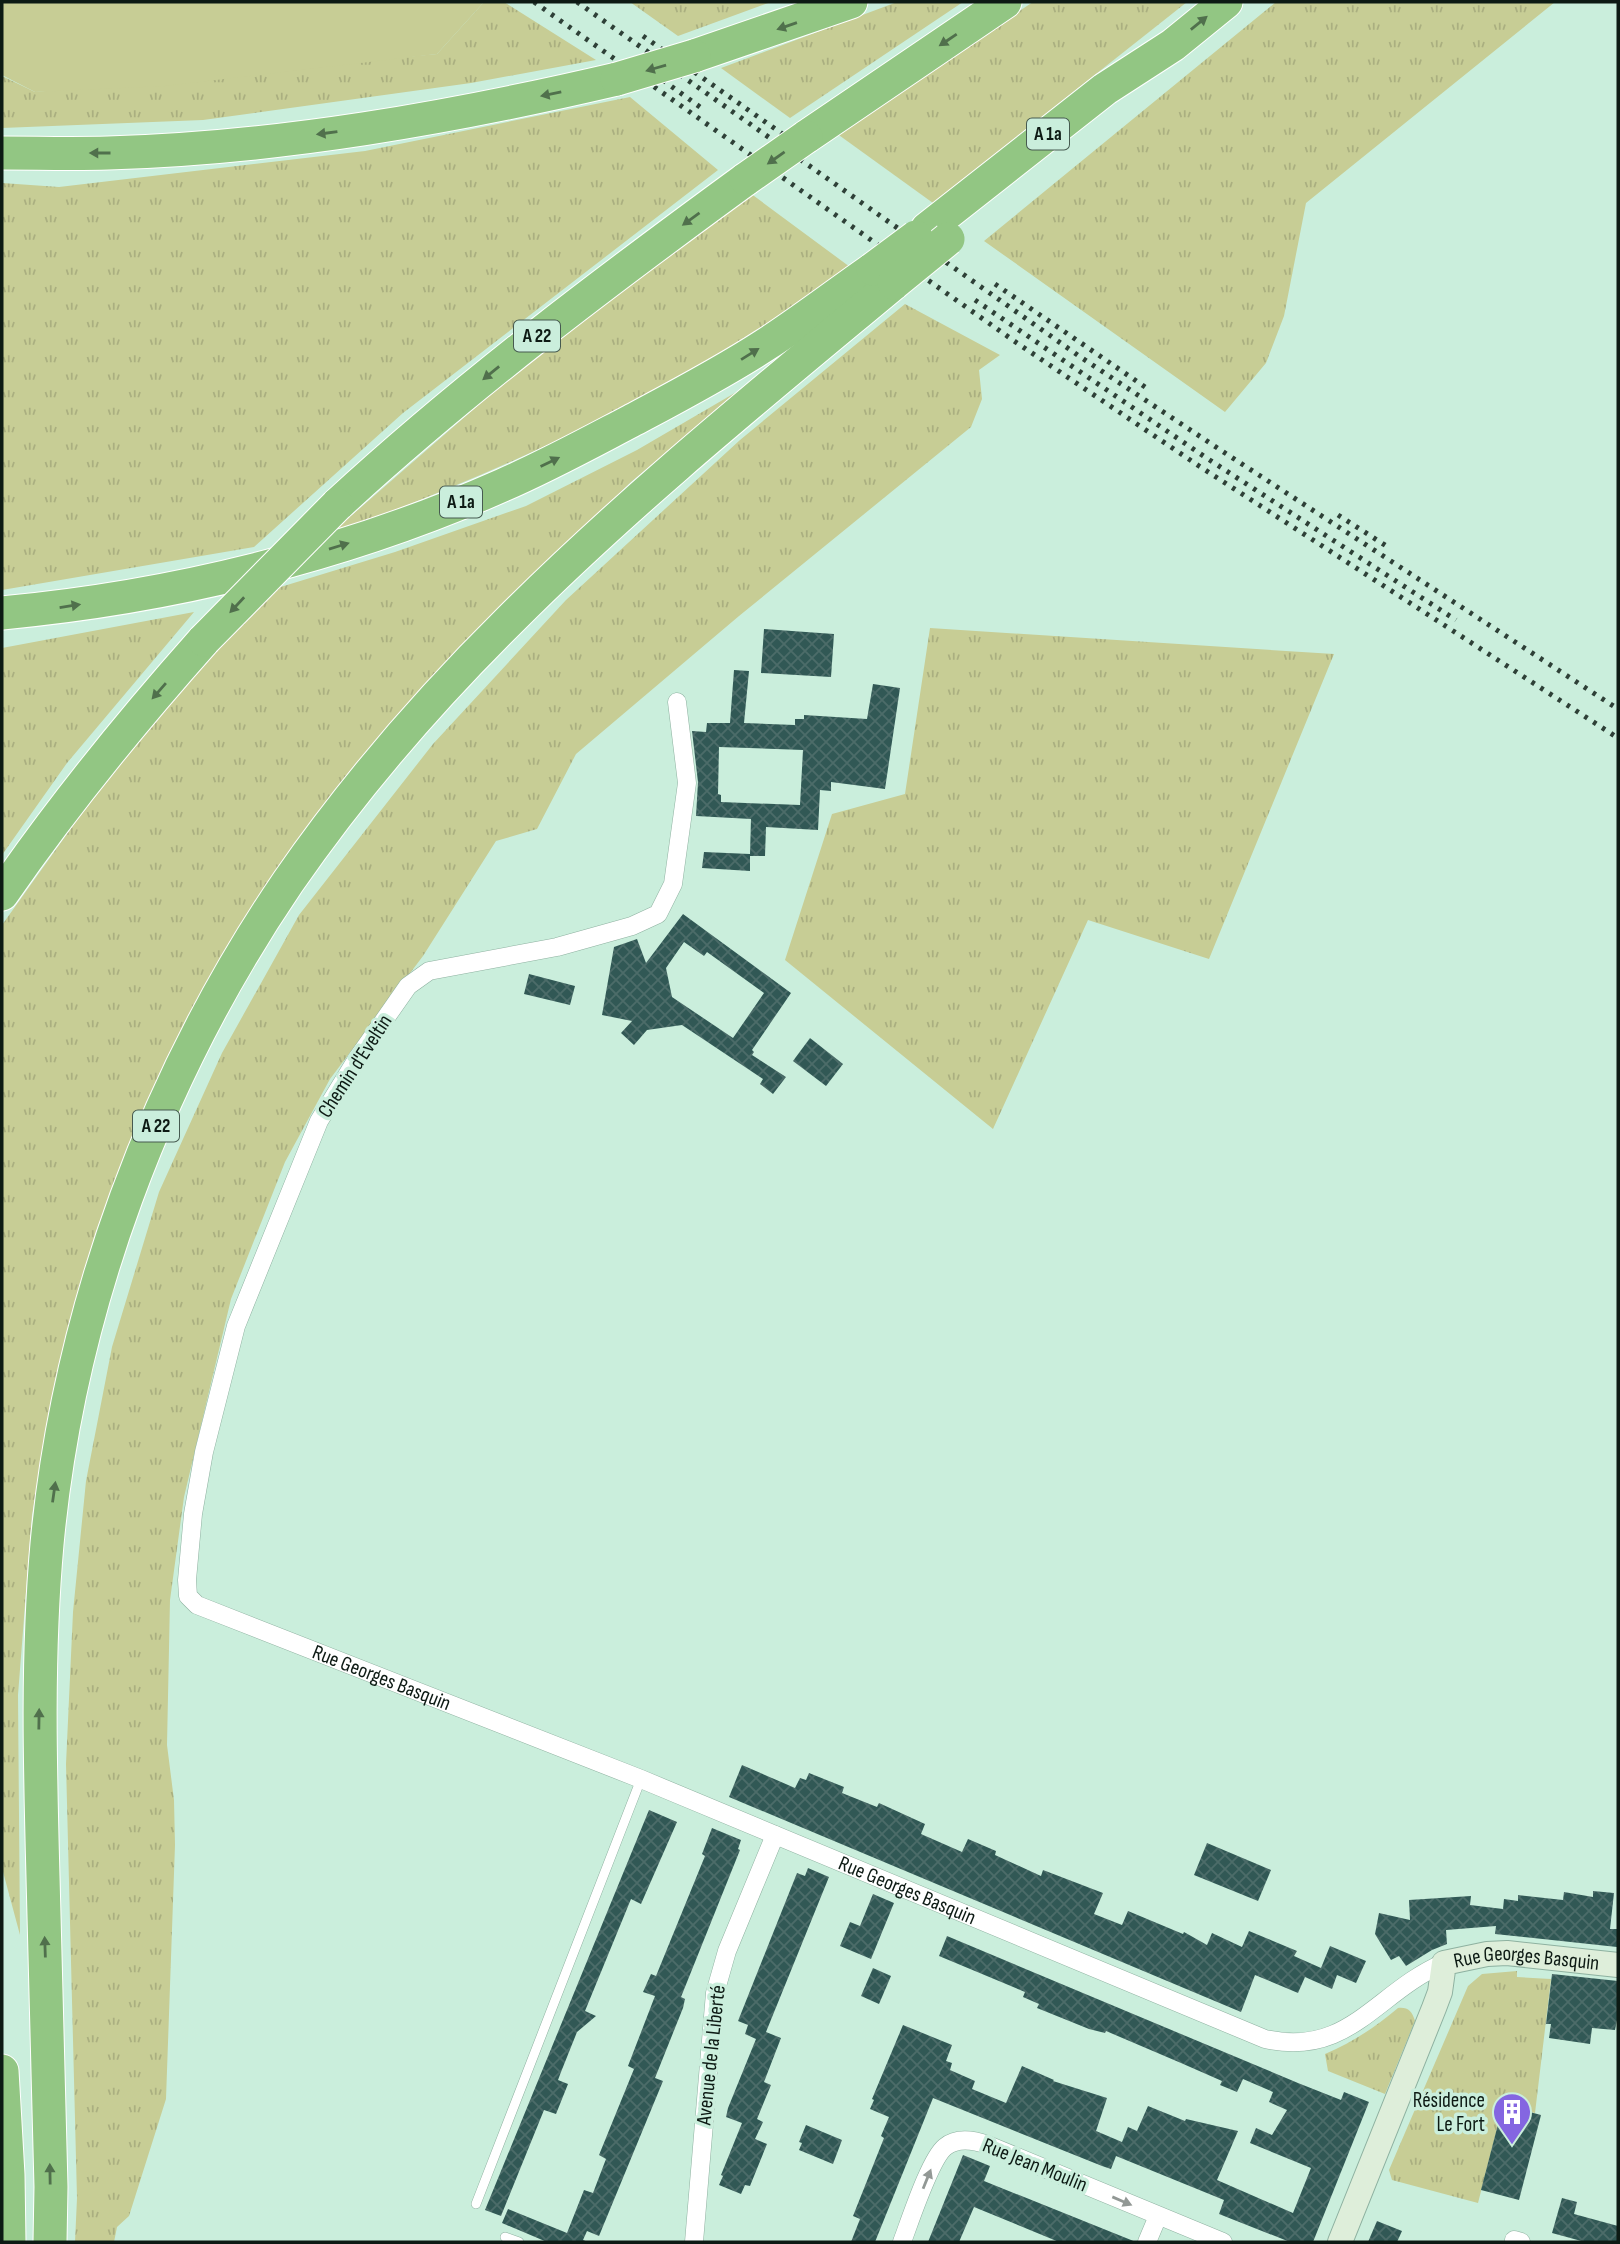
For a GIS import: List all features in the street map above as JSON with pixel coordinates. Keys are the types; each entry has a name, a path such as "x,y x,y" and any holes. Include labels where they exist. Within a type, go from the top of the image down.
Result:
{"highway":[{"path":"2,153 108,153 256,142 419,120 617,79 694,56 851,2"},
{"name":"A 22","path":"2,894 91,773 204,640 337,505 500,365 746,179 1005,2"},
{"name":"A 22","path":"50,2242 51,2188 39,1727 47,1540 72,1387 89,1316 114,1236 164,1105 194,1044 226,984 288,883 357,790 449,683 509,620 630,505 884,276 1121,103 1173,45 1226,2"},
{"name":"A 1a","path":"2,613 65,607 255,570 337,548 426,516 558,459 691,389 884,276"},
{"path":"2,2071 9,2242"}],"street":[{"name":"Chemin d'Eveltin","path":"197,1605 188,1596 187,1580 193,1514 204,1452 236,1326 319,1121 357,1059 408,986 419,977 429,971 556,947 632,926 657,914 673,884 687,783 677,702"},
{"name":"Rue Georges Basquin","path":"197,1605 641,1779 1217,2020 1276,2041 1312,2042 1336,2034 1369,2014 1416,1976 1444,1963 1507,1953 1618,1965"},
{"name":"Avenue de la Liberté","path":"694,2242 715,1993 727,1951 775,1835"},
{"path":"1339,2242 1434,2008 1440,1992 1444,1963"},
{"name":"Rue Jean Moulin","path":"902,2242 937,2155 950,2144 964,2140 988,2144 1223,2242"},
{"path":"1147,2242 1158,2216"}],"lane":[{"path":"476,2204 641,1779"},
{"path":"505,2237 519,2242"}],"green space":[{"path":"2,2 484,2 437,54 165,86 35,92 2,75"},
{"path":"484,2 504,2 596,60 471,83 203,120 2,128 2,76 35,92 437,54"},
{"path":"630,2 771,2 678,36"},
{"path":"897,2 963,2 790,118 721,68"},
{"path":"1033,2 1187,2 933,203 836,133"},
{"path":"1276,2 1555,2 1306,203 1284,316 1266,363 1225,412 984,241"},
{"path":"630,97 718,170 403,413 254,547 2,590 2,183 59,187 365,151"},
{"path":"750,193 850,267 744,340 635,402 506,464 329,535 506,381"},
{"path":"905,304 1000,355 979,370 982,399 971,427 739,616 576,754 537,829 496,841 423,956 330,1079 285,1162 231,1299 184,1497 170,1600 167,1745 174,1800 175,1845 166,2099 129,2216 117,2227 114,2242 75,2242 77,2198 66,1764 73,1612 86,1481 112,1347 159,1192 222,1053 299,915 433,744 566,600 740,440"},
{"path":"745,387 631,482 518,593 156,1085 98,1226 58,1371 32,1515 18,1695 20,1935 2,1868 2,925 79,817 180,690 274,589 395,552 526,506 637,450"},
{"path":"194,612 67,763 2,855 2,648"},
{"path":"930,628 1334,654 1209,959 1088,920 993,1129 785,960 832,814 905,794"},
{"path":"1517,1971 1517,1977 1551,1979 1535,2113 1503,2105 1478,2203 1392,2180 1389,2170 1468,1986 1482,1974"},
{"path":"1398,2008 1409,2010 1415,2021 1385,2094 1328,2071 1325,2054 1363,2034"}],"building":[{"path":"764,629 834,634 831,677 761,673"},
{"path":"734,670 749,671 744,723 795,725 795,719 804,719 804,715 867,719 873,684 900,688 885,789 831,782 831,791 820,790 818,830 766,827 765,856 750,856 750,871 702,868 704,852 750,854 751,819 696,816 698,782 692,731 706,732 707,723 730,723","holes":["719,747 803,750 800,805 721,802 721,795 718,794"]},
{"path":"683,914 791,993 752,1050 752,1055 786,1077 773,1094 760,1084 763,1079 682,1025 647,1030 634,1045 621,1033 632,1021 602,1015 614,947 637,939 646,963","holes":["684,942 704,956 707,952 764,993 733,1038 672,997 666,968"]},
{"path":"529,974 575,986 570,1005 524,994"},
{"path":"810,1038 843,1064 826,1086 793,1061"},
{"path":"742,1765 795,1788 800,1778 806,1780 809,1773 844,1787 842,1793 877,1807 879,1803 925,1824 921,1834 962,1852 968,1839 1041,1876 1043,1870 1103,1893 1094,1914 1122,1925 1128,1911 1183,1934 1184,1932 1207,1945 1212,1933 1242,1947 1249,1931 1297,1951 1294,1956 1321,1968 1330,1946 1366,1961 1356,1983 1337,1975 1332,1989 1305,1977 1298,1993 1255,1975 1241,2012 729,1797"},
{"path":"649,1810 677,1822 641,1904 631,1899 585,2011 596,2016 577,2032 558,2080 568,2084 556,2114 544,2110 501,2216 485,2210"},
{"path":"712,1828 741,1840 740,1850 681,1997 685,1999 683,2008 655,2078 663,2081 599,2236 587,2231 583,2240 588,2242 547,2242 502,2223 508,2209 567,2233 584,2190 593,2193 606,2159 599,2155 634,2069 628,2066 655,1996 643,1992 651,1974 656,1976 705,1856 702,1854"},
{"path":"1207,1843 1271,1870 1258,1901 1194,1875"},
{"path":"808,1868 829,1877 766,2032 781,2038 764,2082 771,2085 757,2119 763,2122 755,2139 767,2144 750,2186 745,2185 741,2194 719,2185 742,2123 726,2117 728,2108 756,2039 745,2034 748,2025 738,2021 797,1873 805,1876"},
{"path":"1593,1891 1614,1893 1610,1929 1618,1929 1617,1947 1495,1934 1496,1926 1446,1930 1447,1944 1406,1966 1399,1956 1391,1960 1375,1934 1379,1913 1410,1920 1409,1900 1471,1896 1470,1905 1503,1909 1504,1899 1518,1901 1518,1895 1563,1900 1564,1892 1593,1897"},
{"path":"873,1894 894,1903 871,1959 840,1946 850,1922 860,1926"},
{"path":"947,1936 1341,2100 1344,2092 1369,2102 1313,2242 1290,2242 1219,2214 1224,2200 1116,2156 1111,2169 933,2098 875,2242 851,2242 860,2219 853,2216 884,2138 881,2136 889,2117 870,2109 874,2100 872,2099 903,2025 952,2045 946,2061 952,2063 950,2070 975,2081 972,2089 1006,2103 1022,2066 1053,2081 1107,2098 1096,2131 1122,2142 1128,2127 1137,2131 1148,2106 1185,2121 1186,2119 1238,2131 1217,2180 1293,2213 1311,2168 1250,2143 1256,2128 1272,2135 1287,2110 1269,2102 1273,2092 1243,2079 1237,2092 1220,2085 1222,2081 1106,2031 1105,2033 1089,2029 1037,2008 1039,2004 1023,1997 1025,1992 939,1956"},
{"path":"873,1968 891,1976 879,2004 861,1996"},
{"path":"1552,1974 1618,1981 1615,2030 1592,2028 1590,2044 1549,2038 1551,2024 1546,2024"},
{"name":"Résidence Le Fort","path":"1503,2105 1541,2115 1519,2200 1481,2190"},
{"path":"806,2125 842,2140 833,2164 799,2150 802,2143 799,2142"},
{"path":"963,2155 990,2166 984,2181 1136,2242 1059,2242 974,2207 959,2242 928,2242"},
{"path":"1562,2198 1577,2202 1574,2214 1618,2226 1618,2242 1585,2242 1552,2233"},
{"path":"1377,2221 1402,2231 1397,2242 1368,2242"}],"railway":[{"path":"534,2 1017,343 1199,466 1618,738"},
{"path":"577,2 1079,356 1618,709"},
{"path":"643,36 801,147"},
{"path":"646,68 700,107"},
{"path":"995,284 1148,389"},
{"path":"975,300 1205,457 1456,620"},
{"path":"1338,515 1388,547"}],"place":[{"name":"Résidence Le Fort","path":"1512,2146"}]}
